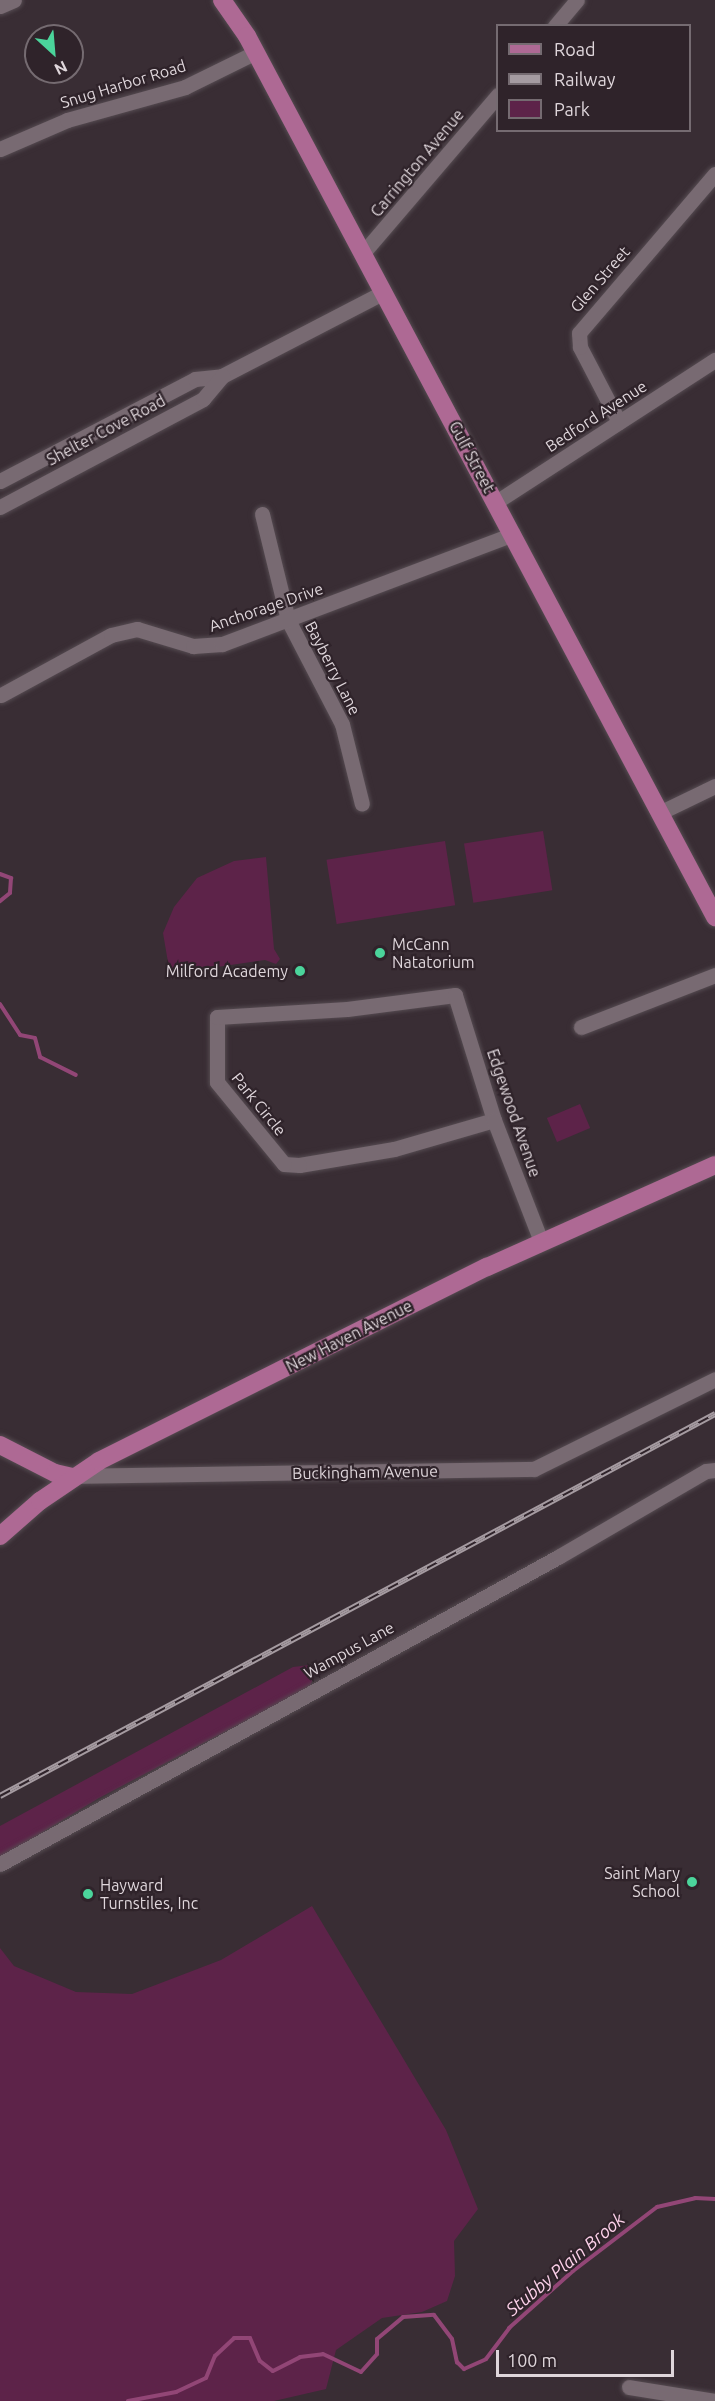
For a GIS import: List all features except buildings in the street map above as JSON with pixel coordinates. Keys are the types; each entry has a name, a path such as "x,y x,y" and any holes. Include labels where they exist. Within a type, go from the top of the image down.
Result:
{"main road":[{"name":"Gulf Street","path":"222,0 256,52 715,917"},
{"name":"New Haven Avenue","path":"0,1536 73,1476 541,1241 715,1165"},
{"name":"Buckingham Avenue","path":"0,1445 56,1473 73,1476"}],"street":[{"path":"0,6 14,0"},
{"path":"557,24 577,0"},
{"name":"Snug Harbor Road","path":"0,149 67,120 185,87 256,52"},
{"name":"Carrington Avenue","path":"363,253 496,97"},
{"name":"Glen Street","path":"620,422 580,347 579,333 715,174"},
{"name":"Shelter Cove Road","path":"0,481 195,379 222,376 384,292"},
{"name":"Bedford Avenue","path":"496,502 715,360"},
{"name":"Shelter Cove Road","path":"0,507 203,399 222,376"},
{"path":"51,454 62,474"},
{"name":"Bayberry Lane","path":"262,514 288,620 342,724 362,804"},
{"name":"Anchorage Drive","path":"1,695 111,635 137,629 193,646 207,647 288,620 513,534"},
{"path":"659,813 715,786"},
{"path":"581,1027 715,975"},
{"name":"Park Circle","path":"455,995 347,1009 217,1017 217,1082 284,1164 299,1165 394,1149 494,1120"},
{"name":"Edgewood Avenue","path":"455,995 494,1120 541,1241"},
{"name":"Buckingham Avenue","path":"73,1476 534,1469 715,1379"},
{"name":"Wampus Lane","path":"0,1864 558,1557 706,1471 715,1470"},
{"path":"629,2387 715,2401"}],"green space":[{"path":"543,831 552,890 473,903 464,844"},
{"path":"445,841 455,905 337,924 326,860"},
{"path":"266,857 274,949 280,959 276,964 265,960 170,974 163,933 174,907 197,878 234,861"},
{"path":"580,1104 590,1128 557,1142 547,1118"},
{"path":"310,1665 314,1675 310,1687 99,1798 0,1858 0,1826 293,1667"},
{"path":"312,1906 446,2130 478,2209 454,2241 455,2276 447,2301 422,2312 382,2318 336,2350 326,2389 274,2401 0,2401 0,1948 14,1966 76,1992 132,1994 221,1960"}],"waterway":[{"path":"0,874 11,878 10,893 0,901"},
{"path":"0,1004 20,1035 35,1038 40,1057 76,1075"},
{"name":"Stubby Plain Brook","path":"128,2401 176,2392 206,2378 215,2356 234,2338 250,2338 260,2361 273,2371 300,2357 323,2354 361,2372 377,2354 377,2339 403,2317 434,2315 452,2339 457,2362 464,2369 486,2359 509,2328 573,2271 657,2207 695,2198 715,2199"}],"railway":[{"path":"0,1796 715,1414"}],"place":[{"name":"McCann Natatorium","path":"380,953"},
{"name":"Milford Academy","path":"300,971"},
{"name":"Saint Mary School","path":"692,1882"},
{"name":"Hayward Turnstiles, Inc","path":"88,1894"}]}
